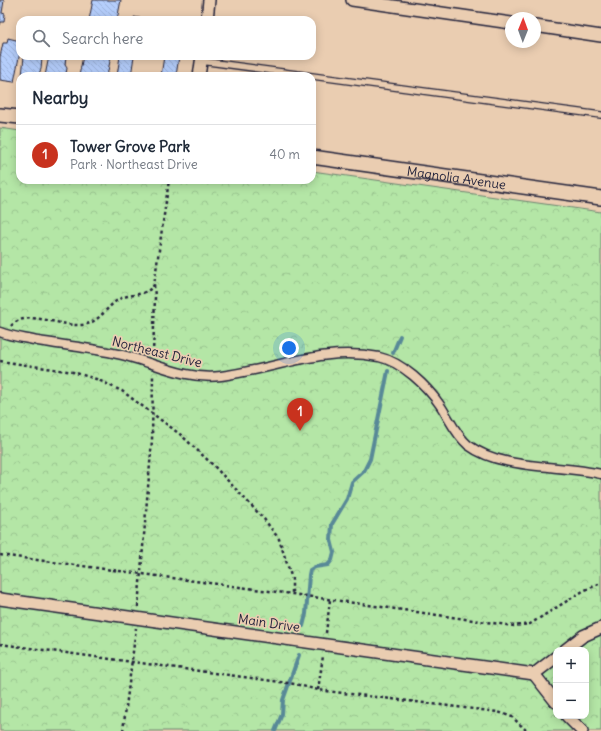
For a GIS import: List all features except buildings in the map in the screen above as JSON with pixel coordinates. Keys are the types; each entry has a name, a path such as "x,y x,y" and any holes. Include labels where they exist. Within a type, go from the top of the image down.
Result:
{"street":[{"path":"206,16 207,0"},
{"path":"352,0 505,22"},
{"path":"541,27 601,36"},
{"path":"199,72 201,60"},
{"path":"0,115 16,117"},
{"name":"Magnolia Avenue","path":"316,158 601,198"},
{"name":"Northeast Drive","path":"2,333 115,353 201,376 220,376 311,356 342,353 381,358 400,367 426,388 439,404 456,433 468,445 500,460 585,470 601,474"},
{"name":"Main Drive","path":"0,599 534,674"},
{"path":"569,647 583,636 601,628"},
{"path":"553,659 534,674 553,698"},
{"path":"570,719 582,731"}],"lane":[{"path":"215,60 299,72"},
{"path":"316,74 601,115"}],"path":[{"path":"122,731 137,618 153,413 152,364 155,297 154,285 169,184"},
{"path":"2,333 15,322 24,318 62,324 87,324 95,320 122,297 145,293 154,285"},
{"path":"0,361 73,372 96,379 122,391 181,435 213,465 264,519 279,539 292,579 292,594"},
{"path":"0,555 300,595 503,625 524,626 539,620 583,591 601,583"},
{"path":"0,644 295,684 326,691 498,712 512,717 527,731"}],"green space":[{"path":"0,128 16,130 16,184 316,184 316,172 601,212 601,731 0,731"}],"waterway":[{"path":"393,353 400,336"},
{"path":"303,626 306,614 310,570 315,567 328,565 332,560 334,552 331,540 332,524 347,499 352,482 364,471 370,459 388,371"},
{"path":"275,731 282,714 283,700 299,655"}],"place":[{"name":"Tower Grove Park","path":"300,431"}]}
